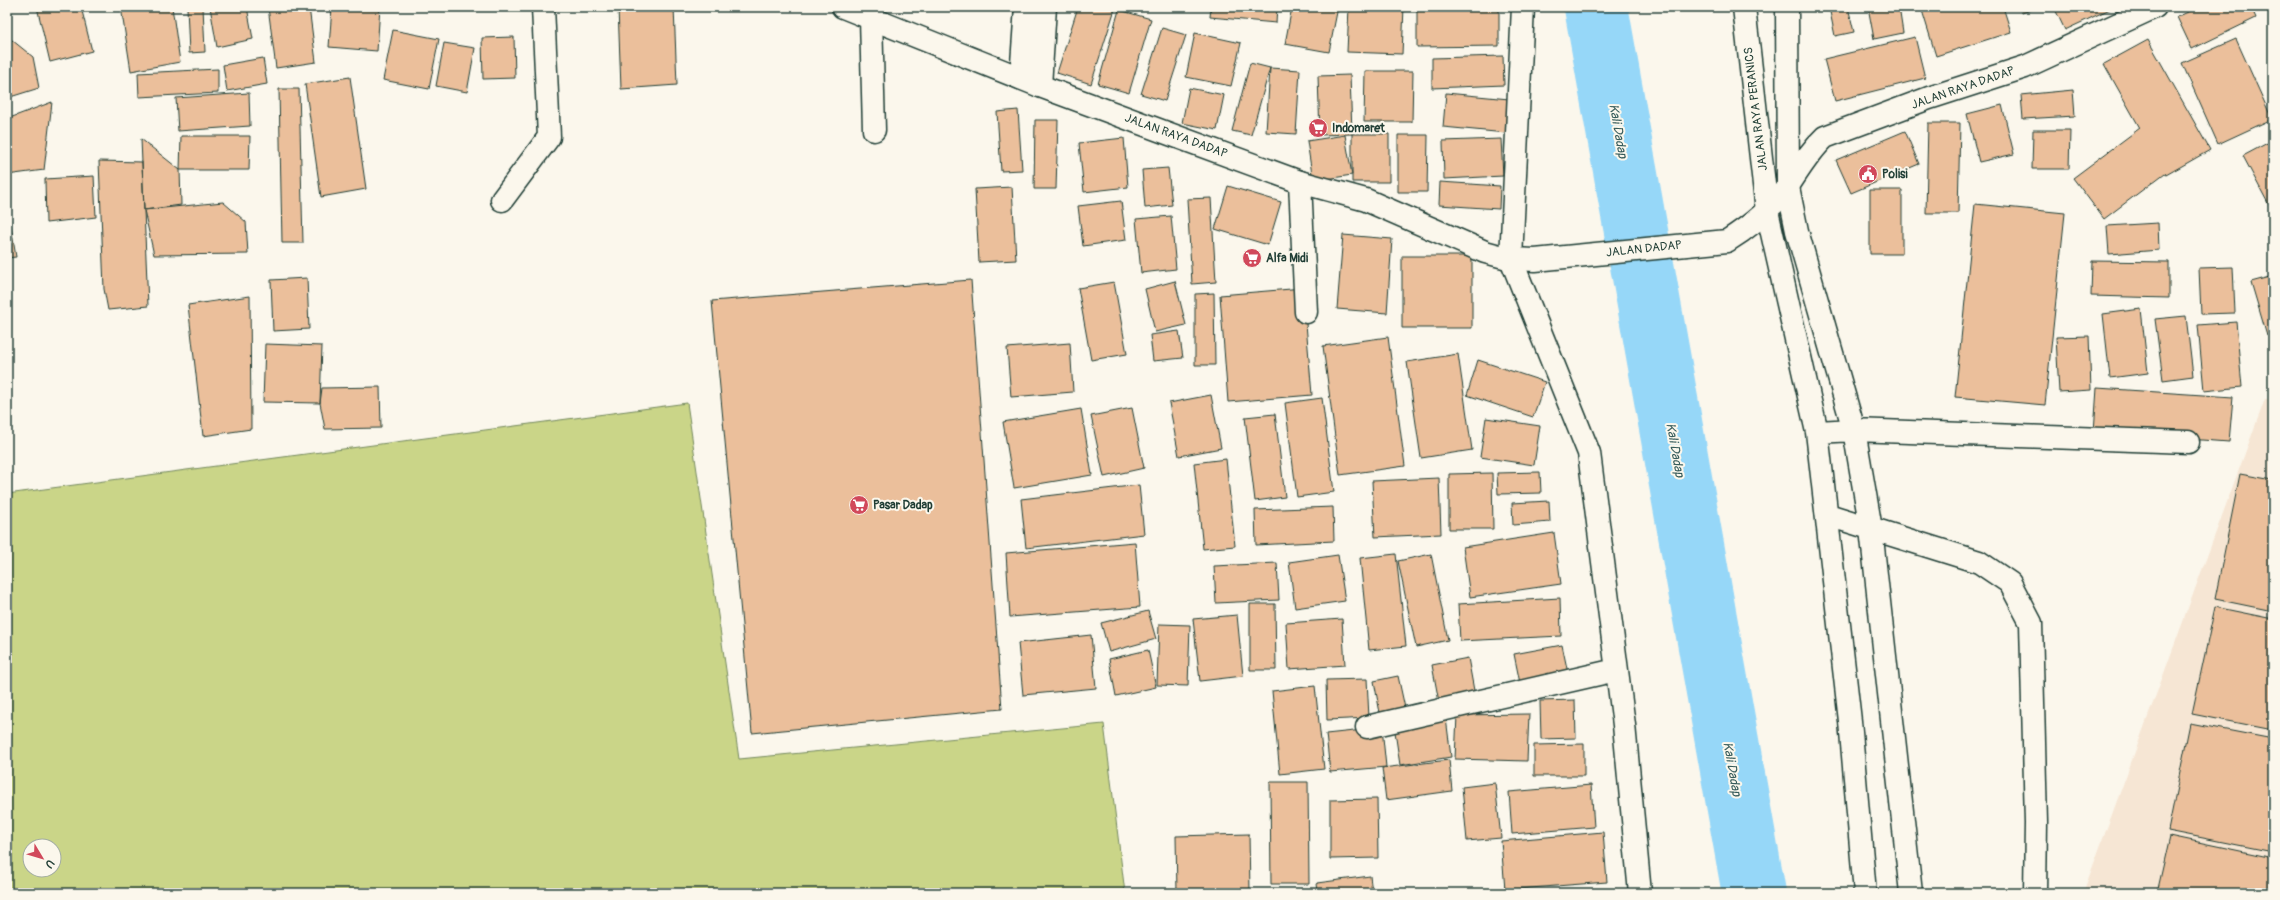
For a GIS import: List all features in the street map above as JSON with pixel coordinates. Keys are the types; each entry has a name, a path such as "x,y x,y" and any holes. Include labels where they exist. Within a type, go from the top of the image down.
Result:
{"street":[{"path":"502,200 549,137 543,7"},
{"name":"JALAN RAYA DADAP","path":"843,7 1030,82 1300,182 1366,200 1485,252 1511,259"},
{"path":"1026,7 1030,82"},
{"path":"1030,82 1045,7"},
{"path":"1523,7 1511,259 1588,453 1624,725 1640,893"},
{"name":"JALAN RAYA PERANICS","path":"1744,7 1767,211 1817,432 1828,515 1865,893"},
{"name":"JALAN RAYA PERANICS","path":"1787,7 1788,187 1797,231 1854,430 1871,529 1911,893"},
{"name":"JALAN RAYA DADAP","path":"1767,211 1788,187 1814,147 1825,137 1929,98 2025,67 2156,7"},
{"path":"871,18 874,130"},
{"path":"1300,182 1306,312"},
{"name":"JALAN DADAP","path":"1511,259 1535,260 1727,241 1749,228 1767,211"},
{"path":"1817,432 1854,430 2188,442"},
{"path":"1828,515 1979,562 2010,583 2031,623 2036,823 2035,893"},
{"path":"1367,728 1616,670"}],"shaded area":[{"path":"2265,399 2273,399 2273,893 2083,893"}],"green space":[{"path":"687,403 739,759 1104,724 1125,893 7,893 7,494"}],"building":[{"path":"37,7 81,7 92,51 50,62"},
{"path":"121,7 172,7 180,62 131,71"},
{"path":"187,7 203,7 205,52 189,53"},
{"path":"210,7 247,7 253,39 217,47"},
{"path":"268,7 309,7 316,62 276,68"},
{"path":"332,7 380,7 377,51 329,47"},
{"path":"618,7 674,7 677,85 621,89"},
{"path":"1078,7 1115,9 1091,84 1057,73"},
{"path":"1211,7 1277,7 1276,23 1210,17"},
{"path":"1292,7 1338,7 1329,52 1285,44"},
{"path":"1349,7 1404,7 1402,54 1347,52"},
{"path":"1417,7 1499,7 1499,46 1417,47"},
{"path":"1829,7 1848,7 1854,32 1835,36"},
{"path":"1868,7 1899,7 1903,33 1874,39"},
{"path":"1921,7 2003,7 2011,32 1936,56"},
{"path":"2020,7 2039,7 2022,13"},
{"path":"2054,7 2109,7 2110,9 2065,30"},
{"path":"2199,7 2251,7 2256,18 2192,49 2177,17"},
{"path":"1119,10 1151,19 1129,93 1098,84"},
{"path":"1162,28 1186,35 1165,101 1141,94"},
{"path":"393,30 439,39 429,89 383,80"},
{"path":"1195,33 1241,43 1231,86 1186,77"},
{"path":"7,36 33,57 39,88 7,98"},
{"path":"514,37 515,78 483,79 482,38"},
{"path":"1915,37 1925,78 1835,101 1824,59"},
{"path":"2236,39 2272,119 2218,144 2182,63"},
{"path":"2148,40 2210,150 2166,175 2165,173 2104,219 2073,178 2140,128 2104,64"},
{"path":"444,43 475,48 467,92 436,86"},
{"path":"1503,56 1504,85 1432,88 1432,58"},
{"path":"263,58 267,84 227,91 223,65"},
{"path":"1250,63 1270,68 1251,135 1232,131"},
{"path":"1270,68 1300,70 1296,134 1266,132"},
{"path":"218,69 218,93 139,97 138,73"},
{"path":"1365,71 1413,71 1412,122 1364,122"},
{"path":"1350,75 1352,134 1320,135 1318,76"},
{"path":"350,77 366,189 321,197 305,84"},
{"path":"1189,88 1224,95 1217,130 1182,123"},
{"path":"279,89 299,89 303,243 282,243"},
{"path":"2073,90 2075,116 2023,119 2021,95"},
{"path":"249,93 250,126 178,131 176,98"},
{"path":"1446,93 1509,99 1506,133 1443,127"},
{"path":"52,102 44,170 7,175 7,119"},
{"path":"2002,105 2014,154 1979,162 1967,114"},
{"path":"1018,110 1022,170 1001,171 997,112"},
{"path":"1035,120 1058,120 1056,189 1034,189"},
{"path":"1928,123 1960,123 1958,213 1926,213"},
{"path":"2033,130 2070,130 2069,169 2032,169"},
{"path":"1905,131 1919,164 1851,193 1836,160"},
{"path":"1352,134 1389,134 1389,182 1352,182"},
{"path":"1345,135 1352,175 1313,181 1307,141"},
{"path":"1398,135 1428,135 1427,192 1398,192"},
{"path":"181,136 250,136 249,170 180,170"},
{"path":"1124,138 1128,187 1084,192 1079,143"},
{"path":"141,139 180,170 181,205 144,210"},
{"path":"1501,139 1503,176 1444,179 1443,141"},
{"path":"2273,140 2273,205 2270,207 2243,156"},
{"path":"99,161 142,162 148,306 108,310 104,289"},
{"path":"1168,168 1172,205 1145,208 1142,170"},
{"path":"94,176 96,217 46,223 45,179"},
{"path":"1440,182 1500,186 1499,209 1439,205"},
{"path":"1228,186 1281,202 1268,245 1215,229"},
{"path":"1012,187 1016,260 979,262 975,189"},
{"path":"1870,190 1902,190 1902,254 1870,254"},
{"path":"1211,198 1216,282 1192,284 1187,199"},
{"path":"1121,201 1126,240 1083,246 1078,206"},
{"path":"223,202 246,222 248,254 154,255 144,210"},
{"path":"7,203 16,257 7,258"},
{"path":"1975,204 2065,213 2045,405 1955,397"},
{"path":"1171,216 1176,269 1141,273 1136,219"},
{"path":"2158,223 2159,250 2109,254 2107,226"},
{"path":"1343,235 1392,239 1387,313 1337,309"},
{"path":"1402,256 1472,256 1472,328 1402,328"},
{"path":"2092,261 2169,262 2169,298 2091,296"},
{"path":"2233,267 2235,313 2201,314 2199,268"},
{"path":"2273,276 2273,334 2267,336 2251,282"},
{"path":"307,278 309,329 273,331 271,280"},
{"name":"Pasar Dadap","path":"971,280 1002,709 752,733 712,301"},
{"path":"1175,281 1186,325 1155,332 1145,289"},
{"path":"1114,282 1127,354 1091,360 1078,288"},
{"path":"1303,288 1312,395 1228,402 1220,295"},
{"path":"1214,293 1215,365 1195,365 1195,294"},
{"path":"250,296 251,429 203,436 188,305"},
{"path":"2141,309 2148,373 2110,378 2103,314"},
{"path":"2186,316 2193,376 2163,380 2155,319"},
{"path":"2236,322 2242,387 2204,391 2198,325"},
{"path":"1179,331 1183,358 1153,361 1150,335"},
{"path":"2089,336 2091,390 2059,392 2056,337"},
{"path":"1388,337 1405,466 1340,475 1323,346"},
{"path":"1070,343 1073,392 1011,397 1007,348"},
{"path":"265,344 322,346 320,403 263,402"},
{"path":"1458,354 1472,450 1421,458 1407,362"},
{"path":"1478,360 1545,382 1533,417 1467,395"},
{"path":"380,387 381,428 325,429 320,403 322,388"},
{"path":"2097,388 2233,397 2229,442 2094,432"},
{"path":"1211,395 1221,448 1179,456 1169,403"},
{"path":"1322,398 1334,492 1297,497 1285,403"},
{"path":"1132,408 1144,468 1104,477 1091,416"},
{"path":"1081,409 1092,475 1014,488 1003,422"},
{"path":"1275,414 1285,497 1255,501 1245,417"},
{"path":"1486,418 1540,426 1534,465 1480,457"},
{"path":"1226,459 1235,546 1203,549 1194,463"},
{"path":"1540,472 1541,493 1498,494 1497,473"},
{"path":"1492,473 1493,529 1449,529 1449,474"},
{"path":"2240,474 2273,480 2273,611 2215,599"},
{"path":"1439,478 1441,534 1375,537 1372,481"},
{"path":"1139,485 1144,534 1026,548 1021,499"},
{"path":"1549,501 1550,522 1513,525 1512,503"},
{"path":"1333,507 1334,541 1256,545 1255,510"},
{"path":"1554,533 1561,584 1470,597 1463,547"},
{"path":"1135,542 1140,607 1010,617 1006,553"},
{"path":"1396,554 1406,646 1369,650 1360,558"},
{"path":"1431,554 1448,640 1416,647 1398,561"},
{"path":"1338,555 1345,601 1295,608 1289,562"},
{"path":"1277,563 1279,600 1216,603 1214,566"},
{"path":"1560,598 1561,636 1460,641 1458,604"},
{"path":"1250,604 1275,604 1276,670 1250,670"},
{"path":"2215,607 2273,619 2273,730 2192,714"},
{"path":"1148,611 1156,639 1109,652 1101,623"},
{"path":"1237,615 1243,676 1200,681 1193,619"},
{"path":"1342,619 1345,665 1289,669 1286,623"},
{"path":"1159,624 1190,625 1188,686 1157,685"},
{"path":"1091,635 1096,688 1023,695 1018,643"},
{"path":"1562,645 1569,678 1521,688 1514,654"},
{"path":"1148,650 1156,687 1116,696 1109,659"},
{"path":"1468,658 1475,696 1439,702 1432,665"},
{"path":"1398,676 1405,708 1380,713 1374,681"},
{"path":"1367,679 1369,718 1327,720 1326,680"},
{"path":"1315,686 1324,769 1280,774 1272,691"},
{"path":"1575,700 1576,738 1541,739 1540,701"},
{"path":"1529,714 1527,761 1455,759 1457,715"},
{"path":"1446,718 1451,757 1400,765 1394,725"},
{"path":"2190,723 2273,739 2273,852 2168,831"},
{"path":"1382,728 1386,767 1330,772 1326,734"},
{"path":"1584,744 1584,776 1534,776 1534,745"},
{"path":"1449,760 1452,791 1386,800 1382,768"},
{"path":"1270,782 1308,782 1309,884 1271,884"},
{"path":"1495,783 1501,838 1467,841 1462,787"},
{"path":"1591,785 1594,827 1512,834 1509,792"},
{"path":"1377,799 1378,858 1330,859 1330,800"},
{"path":"1603,832 1607,882 1505,890 1501,841"},
{"path":"1249,834 1250,893 1177,893 1176,836"},
{"path":"2170,836 2273,858 2273,893 2157,893"},
{"path":"1370,876 1372,893 1318,893 1317,883"},
{"path":"1616,889 1617,893 1569,893"}],"waterway":[{"name":"Kali Dadap","path":"1596,7 1754,893"}],"place":[{"name":"Indomaret","path":"1318,128"},
{"name":"Polisi","path":"1868,174"},
{"name":"Alfa Midi","path":"1252,258"},
{"name":"Pasar Dadap","path":"859,505"}]}
